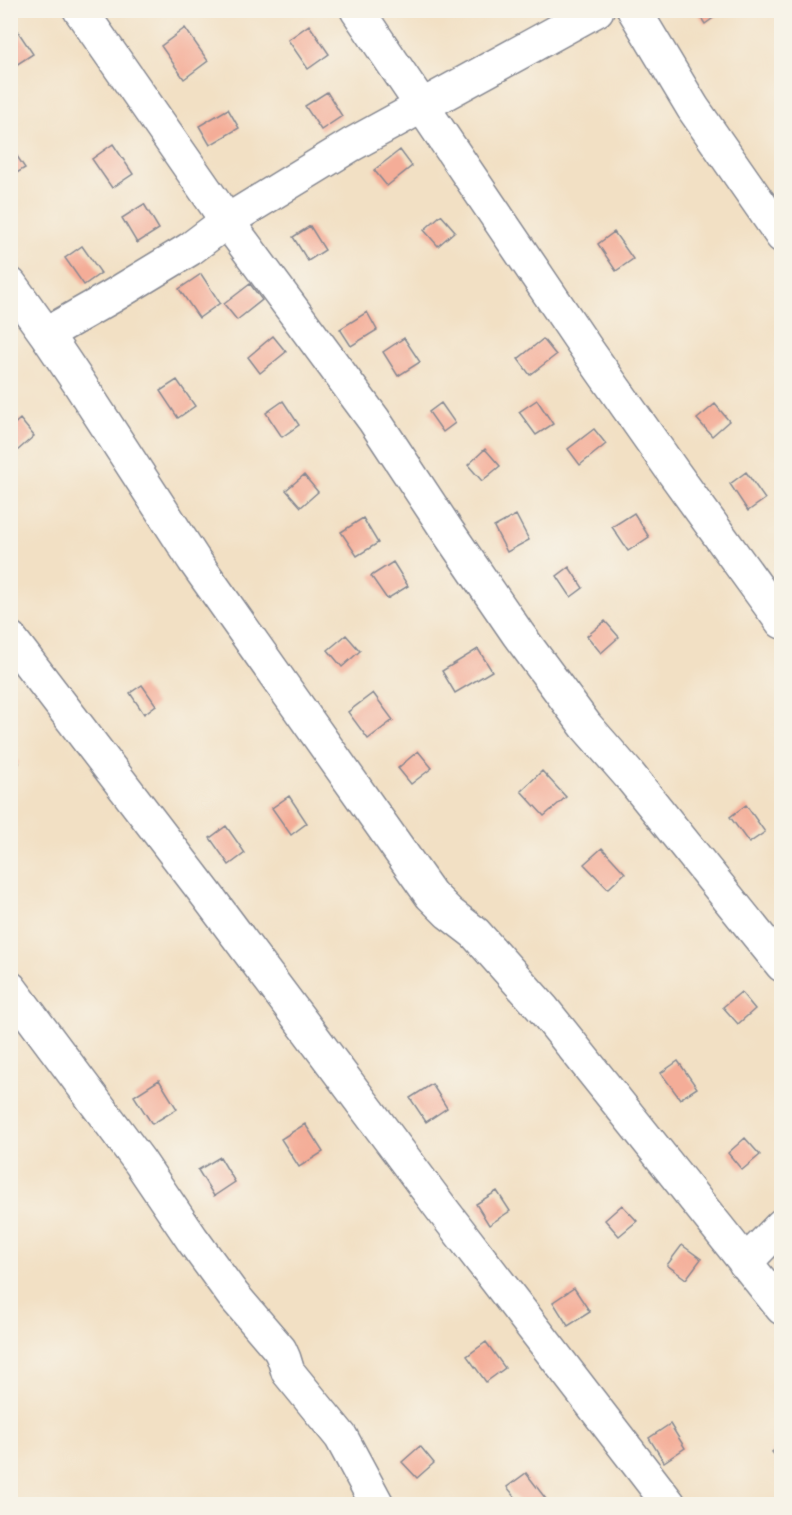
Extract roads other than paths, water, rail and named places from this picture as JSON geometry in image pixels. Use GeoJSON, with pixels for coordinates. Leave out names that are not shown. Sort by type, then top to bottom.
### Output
{"type":"FeatureCollection","features":[{"type":"Feature","properties":{"kind":"street"},"geometry":{"type":"LineString","coordinates":[[80,10],[227,221],[374,420],[518,634],[586,726],[629,775],[782,965]]}},
{"type":"Feature","properties":{"kind":"street"},"geometry":{"type":"LineString","coordinates":[[357,10],[588,351],[782,622]]}},
{"type":"Feature","properties":{"kind":"street"},"geometry":{"type":"LineString","coordinates":[[46,334],[190,249],[227,221],[351,145],[597,10]]}},
{"type":"Feature","properties":{"kind":"street"},"geometry":{"type":"LineString","coordinates":[[634,10],[693,108],[782,236]]}},
{"type":"Feature","properties":{"kind":"street"},"geometry":{"type":"LineString","coordinates":[[10,284],[46,334],[194,560],[431,895],[449,913],[475,933],[543,1009],[782,1308]]}},
{"type":"Feature","properties":{"kind":"street"},"geometry":{"type":"LineString","coordinates":[[10,639],[206,894],[441,1208],[669,1504]]}},
{"type":"Feature","properties":{"kind":"street"},"geometry":{"type":"LineString","coordinates":[[10,988],[140,1162],[186,1231],[233,1295],[280,1350],[288,1372],[341,1437],[377,1504]]}},
{"type":"Feature","properties":{"kind":"street"},"geometry":{"type":"LineString","coordinates":[[746,1263],[782,1225]]}}]}
